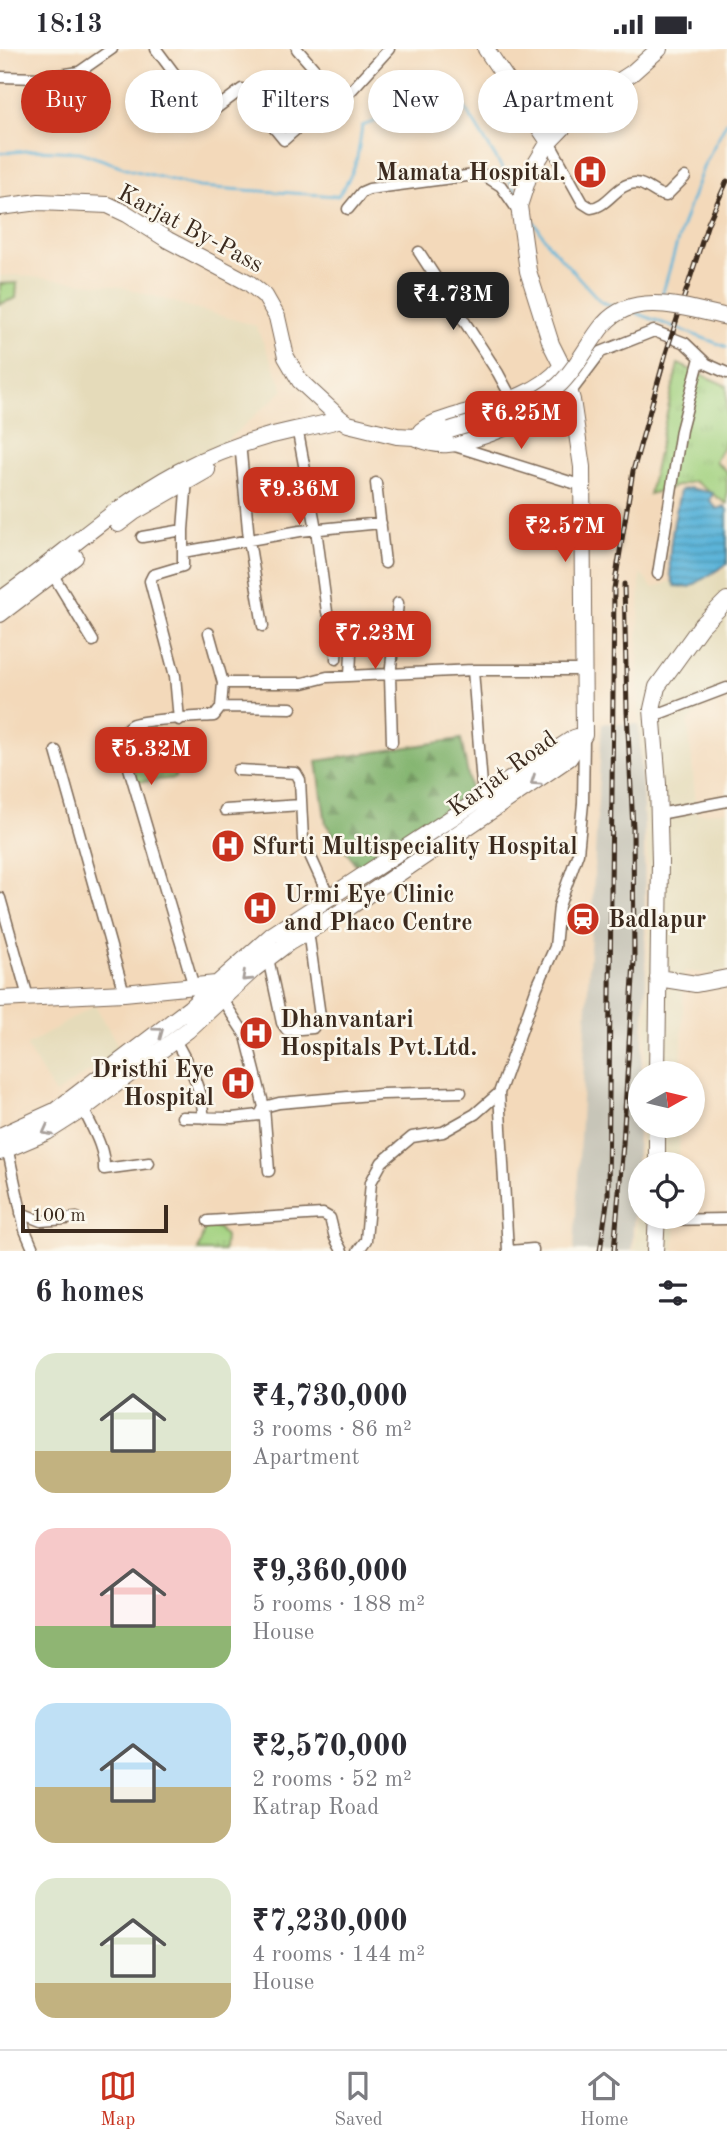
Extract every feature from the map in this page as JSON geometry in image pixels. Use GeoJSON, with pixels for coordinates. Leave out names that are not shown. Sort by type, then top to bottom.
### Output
{"type":"FeatureCollection","features":[{"type":"Feature","properties":{"kind":"main road"},"geometry":{"type":"LineString","coordinates":[[486,49],[549,142]]}},
{"type":"Feature","properties":{"kind":"main road"},"geometry":{"type":"LineString","coordinates":[[584,735],[583,486],[570,393],[528,271],[519,209],[529,175],[549,142],[590,100],[632,72],[659,49]]}},
{"type":"Feature","properties":{"kind":"main road","name":"Karjat By-Pass"},"geometry":{"type":"LineString","coordinates":[[0,207],[39,202],[108,205],[127,214],[168,240],[249,282],[265,296],[277,317],[286,357],[300,381],[348,424],[397,436],[450,437]]}},
{"type":"Feature","properties":{"kind":"main road"},"geometry":{"type":"LineString","coordinates":[[450,437],[539,400],[559,386],[581,360],[605,323],[618,313],[654,303],[727,317]]}},
{"type":"Feature","properties":{"kind":"main road"},"geometry":{"type":"LineString","coordinates":[[414,437],[428,426],[442,420],[512,399],[551,379],[562,366]]}},
{"type":"Feature","properties":{"kind":"main road"},"geometry":{"type":"LineString","coordinates":[[450,437],[489,433],[529,417],[570,393]]}},
{"type":"Feature","properties":{"kind":"main road"},"geometry":{"type":"LineString","coordinates":[[0,614],[185,475],[341,419]]}},
{"type":"Feature","properties":{"kind":"main road"},"geometry":{"type":"LineString","coordinates":[[0,600],[130,501],[251,442],[295,430],[306,433]]}},
{"type":"Feature","properties":{"kind":"main road"},"geometry":{"type":"LineString","coordinates":[[657,1061],[659,814],[653,716],[657,687],[701,626],[727,600]]}},
{"type":"Feature","properties":{"kind":"main road","name":"Karjat Road"},"geometry":{"type":"LineString","coordinates":[[264,952],[272,935],[574,738],[584,735]]}},
{"type":"Feature","properties":{"kind":"main road","name":"Karjat Road"},"geometry":{"type":"LineString","coordinates":[[80,1102],[175,1040],[219,992],[264,952],[351,906],[569,758],[584,735]]}},
{"type":"Feature","properties":{"kind":"main road"},"geometry":{"type":"LineString","coordinates":[[658,978],[696,984],[727,978]]}},
{"type":"Feature","properties":{"kind":"main road"},"geometry":{"type":"LineString","coordinates":[[0,999],[194,987],[219,992]]}},
{"type":"Feature","properties":{"kind":"main road","name":"Karjat Road"},"geometry":{"type":"LineString","coordinates":[[2,1138],[47,1132],[190,1008],[219,992]]}},
{"type":"Feature","properties":{"kind":"main road"},"geometry":{"type":"LineString","coordinates":[[655,1251],[656,1229]]}},
{"type":"Feature","properties":{"kind":"street"},"geometry":{"type":"LineString","coordinates":[[0,77],[41,78],[79,72],[112,49]]}},
{"type":"Feature","properties":{"kind":"street"},"geometry":{"type":"LineString","coordinates":[[156,49],[206,116],[237,93]]}},
{"type":"Feature","properties":{"kind":"street"},"geometry":{"type":"LineString","coordinates":[[297,49],[315,70]]}},
{"type":"Feature","properties":{"kind":"street"},"geometry":{"type":"LineString","coordinates":[[354,88],[389,49]]}},
{"type":"Feature","properties":{"kind":"street"},"geometry":{"type":"LineString","coordinates":[[278,133],[284,140],[292,133]]}},
{"type":"Feature","properties":{"kind":"street"},"geometry":{"type":"LineString","coordinates":[[549,142],[583,202],[591,208],[600,206],[624,185],[632,183],[640,183],[660,196],[666,196],[685,177]]}},
{"type":"Feature","properties":{"kind":"street"},"geometry":{"type":"LineString","coordinates":[[348,209],[362,192],[369,189],[482,174],[501,185],[519,209]]}},
{"type":"Feature","properties":{"kind":"street"},"geometry":{"type":"LineString","coordinates":[[419,251],[512,399]]}},
{"type":"Feature","properties":{"kind":"street"},"geometry":{"type":"LineString","coordinates":[[570,393],[601,352],[654,331],[685,343],[707,364],[727,373]]}},
{"type":"Feature","properties":{"kind":"street"},"geometry":{"type":"LineString","coordinates":[[658,574],[681,430],[700,358]]}},
{"type":"Feature","properties":{"kind":"street"},"geometry":{"type":"LineString","coordinates":[[306,433],[327,612]]}},
{"type":"Feature","properties":{"kind":"street"},"geometry":{"type":"LineString","coordinates":[[450,437],[583,486]]}},
{"type":"Feature","properties":{"kind":"street"},"geometry":{"type":"LineString","coordinates":[[241,453],[248,540],[263,626]]}},
{"type":"Feature","properties":{"kind":"street"},"geometry":{"type":"LineString","coordinates":[[179,720],[175,676],[150,581],[153,575],[183,568],[185,475]]}},
{"type":"Feature","properties":{"kind":"street"},"geometry":{"type":"LineString","coordinates":[[376,483],[385,563]]}},
{"type":"Feature","properties":{"kind":"street"},"geometry":{"type":"LineString","coordinates":[[183,552],[316,529],[381,523]]}},
{"type":"Feature","properties":{"kind":"street"},"geometry":{"type":"LineString","coordinates":[[142,537],[183,530]]}},
{"type":"Feature","properties":{"kind":"street"},"geometry":{"type":"LineString","coordinates":[[53,575],[93,641]]}},
{"type":"Feature","properties":{"kind":"street"},"geometry":{"type":"LineString","coordinates":[[392,742],[390,676],[398,603]]}},
{"type":"Feature","properties":{"kind":"street"},"geometry":{"type":"LineString","coordinates":[[336,659],[338,629],[352,629],[350,676]]}},
{"type":"Feature","properties":{"kind":"street"},"geometry":{"type":"LineString","coordinates":[[194,987],[124,751],[124,734],[131,724],[143,721],[214,716],[220,707],[223,683],[209,633]]}},
{"type":"Feature","properties":{"kind":"street"},"geometry":{"type":"LineString","coordinates":[[473,670],[483,798]]}},
{"type":"Feature","properties":{"kind":"street"},"geometry":{"type":"LineString","coordinates":[[223,683],[303,683],[327,677],[473,670],[583,670]]}},
{"type":"Feature","properties":{"kind":"street"},"geometry":{"type":"LineString","coordinates":[[653,716],[727,688]]}},
{"type":"Feature","properties":{"kind":"street"},"geometry":{"type":"LineString","coordinates":[[220,707],[291,708]]}},
{"type":"Feature","properties":{"kind":"street"},"geometry":{"type":"LineString","coordinates":[[533,1251],[509,1251],[499,1093],[537,987],[555,947],[559,906],[578,853],[583,803],[584,735]]}},
{"type":"Feature","properties":{"kind":"street"},"geometry":{"type":"LineString","coordinates":[[56,751],[124,992]]}},
{"type":"Feature","properties":{"kind":"street"},"geometry":{"type":"LineString","coordinates":[[238,770],[296,773],[300,781],[303,840],[329,897]]}},
{"type":"Feature","properties":{"kind":"street"},"geometry":{"type":"LineString","coordinates":[[659,814],[727,801]]}},
{"type":"Feature","properties":{"kind":"street"},"geometry":{"type":"LineString","coordinates":[[225,810],[301,805]]}},
{"type":"Feature","properties":{"kind":"street"},"geometry":{"type":"LineString","coordinates":[[0,898],[28,997]]}},
{"type":"Feature","properties":{"kind":"street"},"geometry":{"type":"LineString","coordinates":[[264,952],[282,1023],[287,1030],[313,1028],[320,1016],[308,931]]}},
{"type":"Feature","properties":{"kind":"street"},"geometry":{"type":"LineString","coordinates":[[219,992],[246,1036],[262,1111],[269,1171]]}},
{"type":"Feature","properties":{"kind":"street"},"geometry":{"type":"LineString","coordinates":[[175,1040],[195,1076],[201,1093],[204,1118]]}},
{"type":"Feature","properties":{"kind":"street"},"geometry":{"type":"LineString","coordinates":[[182,1117],[204,1118],[262,1111],[279,1103],[382,1094],[461,1091]]}},
{"type":"Feature","properties":{"kind":"street"},"geometry":{"type":"LineString","coordinates":[[358,1251],[366,1240],[371,1182],[382,1162],[412,1136],[443,1132],[475,1114],[499,1093]]}},
{"type":"Feature","properties":{"kind":"street"},"geometry":{"type":"LineString","coordinates":[[80,1102],[105,1157],[104,1169],[152,1166]]}},
{"type":"Feature","properties":{"kind":"street"},"geometry":{"type":"LineString","coordinates":[[262,1111],[266,1154]]}},
{"type":"Feature","properties":{"kind":"street"},"geometry":{"type":"LineString","coordinates":[[2,1138],[25,1230],[34,1251]]}},
{"type":"Feature","properties":{"kind":"street"},"geometry":{"type":"LineString","coordinates":[[22,1213],[41,1221],[77,1218]]}},
{"type":"Feature","properties":{"kind":"street"},"geometry":{"type":"LineString","coordinates":[[208,1221],[323,1214],[330,1218],[335,1238],[342,1251]]}},
{"type":"Feature","properties":{"kind":"street"},"geometry":{"type":"LineString","coordinates":[[705,1219],[727,1219]]}},
{"type":"Feature","properties":{"kind":"shaded area"},"geometry":{"type":"Polygon","coordinates":[[[16,275],[122,287],[256,326],[284,390],[193,470],[0,593],[0,276],[16,275]]]}},
{"type":"Feature","properties":{"kind":"shaded area"},"geometry":{"type":"Polygon","coordinates":[[[727,568],[727,679],[688,723],[697,814],[727,811],[727,971],[713,974],[684,971],[681,1061],[645,1061],[650,908],[638,683],[640,573],[653,588],[672,581],[702,580],[727,568]]]}},
{"type":"Feature","properties":{"kind":"shaded area"},"geometry":{"type":"Polygon","coordinates":[[[602,723],[639,724],[644,826],[646,985],[642,1061],[628,1061],[628,1138],[638,1138],[637,1152],[628,1152],[628,1229],[633,1229],[632,1251],[574,1251],[602,723]]]}},
{"type":"Feature","properties":{"kind":"shaded area"},"geometry":{"type":"Polygon","coordinates":[[[95,1005],[121,1051],[55,1094],[26,1046],[95,1005]]]}},
{"type":"Feature","properties":{"kind":"shaded area"},"geometry":{"type":"Polygon","coordinates":[[[641,1138],[680,1138],[679,1152],[640,1152],[641,1138]]]}},
{"type":"Feature","properties":{"kind":"shaded area"},"geometry":{"type":"Polygon","coordinates":[[[635,1229],[675,1229],[674,1251],[634,1251],[635,1229]]]}},
{"type":"Feature","properties":{"kind":"green space"},"geometry":{"type":"Polygon","coordinates":[[[17,283],[16,298],[0,304],[0,284],[17,283]]]}},
{"type":"Feature","properties":{"kind":"green space"},"geometry":{"type":"Polygon","coordinates":[[[678,364],[727,386],[727,439],[715,461],[727,472],[727,504],[694,481],[649,494],[678,364]]]}},
{"type":"Feature","properties":{"kind":"green space"},"geometry":{"type":"Polygon","coordinates":[[[174,733],[175,778],[137,782],[128,740],[174,733]]]}},
{"type":"Feature","properties":{"kind":"green space"},"geometry":{"type":"Polygon","coordinates":[[[461,739],[471,791],[363,874],[326,824],[317,761],[461,739]]]}},
{"type":"Feature","properties":{"kind":"green space"},"geometry":{"type":"Polygon","coordinates":[[[205,1226],[218,1228],[225,1236],[224,1251],[198,1251],[205,1226]]]}},
{"type":"Feature","properties":{"kind":"water"},"geometry":{"type":"Polygon","coordinates":[[[689,488],[713,493],[710,500],[717,509],[724,506],[727,510],[727,564],[690,587],[675,586],[670,566],[671,540],[680,490],[689,488]]]}},
{"type":"Feature","properties":{"kind":"waterway"},"geometry":{"type":"LineString","coordinates":[[0,153],[36,150],[80,152],[132,170],[199,187],[338,196],[356,163],[362,126],[422,104],[462,103],[518,194]]}},
{"type":"Feature","properties":{"kind":"waterway"},"geometry":{"type":"LineString","coordinates":[[661,299],[682,226],[704,165],[727,121]]}},
{"type":"Feature","properties":{"kind":"waterway"},"geometry":{"type":"LineString","coordinates":[[526,209],[549,245],[601,302],[617,307]]}},
{"type":"Feature","properties":{"kind":"waterway"},"geometry":{"type":"LineString","coordinates":[[636,313],[727,347]]}},
{"type":"Feature","properties":{"kind":"railway"},"geometry":{"type":"LineString","coordinates":[[600,1251],[608,1196],[614,589],[633,471],[666,353],[708,223],[727,181]]}},
{"type":"Feature","properties":{"kind":"railway"},"geometry":{"type":"LineString","coordinates":[[614,1251],[634,961],[633,828],[624,584]]}},
{"type":"Feature","properties":{"kind":"place","name":"Mamata Hospital."},"geometry":{"type":"Point","coordinates":[590,172]}},
{"type":"Feature","properties":{"kind":"place","name":"Sfurti Multispeciality Hospital"},"geometry":{"type":"Point","coordinates":[228,846]}},
{"type":"Feature","properties":{"kind":"place","name":"Urmi Eye Clinic and Phaco Centre"},"geometry":{"type":"Point","coordinates":[260,908]}},
{"type":"Feature","properties":{"kind":"place","name":"Badlapur"},"geometry":{"type":"Point","coordinates":[583,919]}},
{"type":"Feature","properties":{"kind":"place","name":"Dhanvantari Hospitals Pvt.Ltd."},"geometry":{"type":"Point","coordinates":[256,1033]}},
{"type":"Feature","properties":{"kind":"place","name":"Dristhi Eye Hospital"},"geometry":{"type":"Point","coordinates":[238,1083]}}]}
